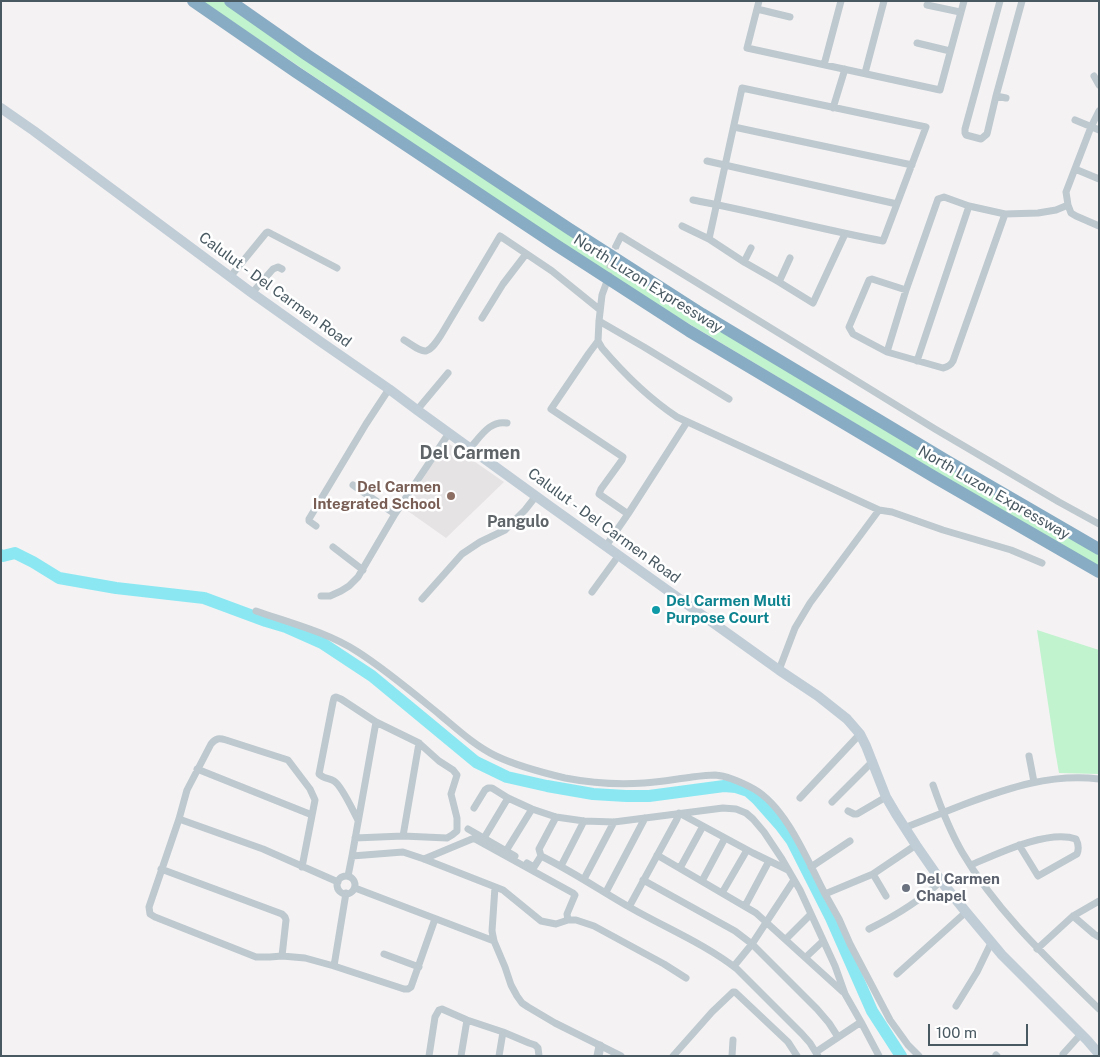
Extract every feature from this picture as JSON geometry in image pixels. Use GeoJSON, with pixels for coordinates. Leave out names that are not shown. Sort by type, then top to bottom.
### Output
{"type":"FeatureCollection","features":[{"type":"Feature","properties":{"kind":"highway","name":"North Luzon Expressway"},"geometry":{"type":"LineString","coordinates":[[194,1],[296,72],[689,331],[936,478],[1099,572]]}},
{"type":"Feature","properties":{"kind":"highway","name":"North Luzon Expressway"},"geometry":{"type":"LineString","coordinates":[[230,1],[307,55],[568,228],[702,314],[947,461],[1099,549]]}},
{"type":"Feature","properties":{"kind":"main road","name":"Calulut - Del Carmen Road"},"geometry":{"type":"LineString","coordinates":[[1,108],[34,130],[252,293],[389,389],[848,719],[860,734],[873,761],[886,797],[904,828],[941,881],[1018,972],[1099,1054]]}},
{"type":"Feature","properties":{"kind":"street"},"geometry":{"type":"LineString","coordinates":[[759,1],[747,48],[940,90],[964,1]]}},
{"type":"Feature","properties":{"kind":"street"},"geometry":{"type":"LineString","coordinates":[[824,65],[841,1]]}},
{"type":"Feature","properties":{"kind":"street"},"geometry":{"type":"LineString","coordinates":[[865,73],[884,1]]}},
{"type":"Feature","properties":{"kind":"street"},"geometry":{"type":"LineString","coordinates":[[1000,1],[965,129],[966,135],[981,139],[987,134],[1022,1]]}},
{"type":"Feature","properties":{"kind":"street"},"geometry":{"type":"LineString","coordinates":[[927,5],[960,12]]}},
{"type":"Feature","properties":{"kind":"street"},"geometry":{"type":"LineString","coordinates":[[757,9],[790,17]]}},
{"type":"Feature","properties":{"kind":"street"},"geometry":{"type":"LineString","coordinates":[[917,43],[950,51]]}},
{"type":"Feature","properties":{"kind":"street"},"geometry":{"type":"LineString","coordinates":[[833,108],[845,70]]}},
{"type":"Feature","properties":{"kind":"street"},"geometry":{"type":"LineString","coordinates":[[1094,76],[1099,85]]}},
{"type":"Feature","properties":{"kind":"street"},"geometry":{"type":"LineString","coordinates":[[693,200],[716,204],[845,234],[883,241],[926,127],[742,88],[724,165],[716,204],[709,239]]}},
{"type":"Feature","properties":{"kind":"street"},"geometry":{"type":"LineString","coordinates":[[996,96],[1006,98]]}},
{"type":"Feature","properties":{"kind":"street"},"geometry":{"type":"LineString","coordinates":[[1099,111],[1066,192],[1068,205],[1072,213],[1099,226]]}},
{"type":"Feature","properties":{"kind":"street"},"geometry":{"type":"LineString","coordinates":[[1075,120],[1099,130]]}},
{"type":"Feature","properties":{"kind":"street"},"geometry":{"type":"LineString","coordinates":[[734,127],[912,165]]}},
{"type":"Feature","properties":{"kind":"street"},"geometry":{"type":"LineString","coordinates":[[707,161],[898,204]]}},
{"type":"Feature","properties":{"kind":"street"},"geometry":{"type":"LineString","coordinates":[[1075,169],[1099,179]]}},
{"type":"Feature","properties":{"kind":"street"},"geometry":{"type":"LineString","coordinates":[[887,352],[938,198],[944,196],[969,206],[1005,214],[1056,210],[1068,205]]}},
{"type":"Feature","properties":{"kind":"street"},"geometry":{"type":"LineString","coordinates":[[917,361],[969,206]]}},
{"type":"Feature","properties":{"kind":"street"},"geometry":{"type":"LineString","coordinates":[[906,290],[872,279],[869,280],[849,327],[853,334],[887,352],[943,368],[952,364],[1005,214]]}},
{"type":"Feature","properties":{"kind":"street"},"geometry":{"type":"LineString","coordinates":[[682,226],[709,239],[813,303],[845,234]]}},
{"type":"Feature","properties":{"kind":"street"},"geometry":{"type":"LineString","coordinates":[[230,277],[268,232],[337,268]]}},
{"type":"Feature","properties":{"kind":"street"},"geometry":{"type":"LineString","coordinates":[[404,340],[421,351],[430,350],[441,335],[500,236],[552,271],[599,309]]}},
{"type":"Feature","properties":{"kind":"street"},"geometry":{"type":"LineString","coordinates":[[616,246],[621,236],[934,429],[1099,524]]}},
{"type":"Feature","properties":{"kind":"street"},"geometry":{"type":"LineString","coordinates":[[744,262],[751,248]]}},
{"type":"Feature","properties":{"kind":"street"},"geometry":{"type":"LineString","coordinates":[[482,318],[503,284],[526,254]]}},
{"type":"Feature","properties":{"kind":"street"},"geometry":{"type":"LineString","coordinates":[[779,282],[790,258]]}},
{"type":"Feature","properties":{"kind":"street"},"geometry":{"type":"LineString","coordinates":[[252,293],[273,269],[278,267],[282,269]]}},
{"type":"Feature","properties":{"kind":"street"},"geometry":{"type":"LineString","coordinates":[[606,284],[599,309],[598,341],[609,356],[642,391],[659,405],[687,422],[879,510],[892,512],[942,530],[1011,550],[1042,563]]}},
{"type":"Feature","properties":{"kind":"street"},"geometry":{"type":"LineString","coordinates":[[598,321],[644,346],[728,399]]}},
{"type":"Feature","properties":{"kind":"street"},"geometry":{"type":"LineString","coordinates":[[598,341],[551,409],[623,457],[599,494],[628,514]]}},
{"type":"Feature","properties":{"kind":"street"},"geometry":{"type":"LineString","coordinates":[[417,410],[448,373]]}},
{"type":"Feature","properties":{"kind":"street"},"geometry":{"type":"LineString","coordinates":[[316,526],[309,522],[309,519],[389,389]]}},
{"type":"Feature","properties":{"kind":"street"},"geometry":{"type":"LineString","coordinates":[[470,448],[491,425],[502,422],[507,423]]}},
{"type":"Feature","properties":{"kind":"street"},"geometry":{"type":"LineString","coordinates":[[606,546],[687,422]]}},
{"type":"Feature","properties":{"kind":"street"},"geometry":{"type":"LineString","coordinates":[[321,596],[330,596],[349,586],[358,577],[395,514],[449,433]]}},
{"type":"Feature","properties":{"kind":"street"},"geometry":{"type":"LineString","coordinates":[[353,485],[395,514]]}},
{"type":"Feature","properties":{"kind":"street"},"geometry":{"type":"LineString","coordinates":[[422,599],[462,554],[471,547],[505,530],[536,496]]}},
{"type":"Feature","properties":{"kind":"street"},"geometry":{"type":"LineString","coordinates":[[779,670],[795,628],[810,603],[879,510]]}},
{"type":"Feature","properties":{"kind":"street"},"geometry":{"type":"LineString","coordinates":[[496,519],[505,530]]}},
{"type":"Feature","properties":{"kind":"street"},"geometry":{"type":"LineString","coordinates":[[333,547],[363,570]]}},
{"type":"Feature","properties":{"kind":"street"},"geometry":{"type":"LineString","coordinates":[[592,592],[619,555]]}},
{"type":"Feature","properties":{"kind":"street"},"geometry":{"type":"LineString","coordinates":[[256,611],[326,636],[356,650],[484,750],[506,760],[564,778],[602,783],[646,783],[715,775],[728,778],[755,790],[768,800],[784,818],[794,834],[890,1020],[908,1045],[920,1056]]}},
{"type":"Feature","properties":{"kind":"street"},"geometry":{"type":"LineString","coordinates":[[355,838],[403,836],[447,838],[452,836],[457,831],[457,818],[451,794],[457,774],[419,743],[376,722],[336,697],[334,698],[319,774],[323,778],[334,782],[340,788],[358,820]]}},
{"type":"Feature","properties":{"kind":"street"},"geometry":{"type":"LineString","coordinates":[[348,876],[376,722]]}},
{"type":"Feature","properties":{"kind":"street"},"geometry":{"type":"LineString","coordinates":[[800,798],[860,734]]}},
{"type":"Feature","properties":{"kind":"street"},"geometry":{"type":"LineString","coordinates":[[302,867],[314,800],[310,789],[288,760],[220,738],[215,739],[186,790],[179,819],[149,907],[150,914],[256,957],[270,958],[282,956],[305,958],[404,989],[411,987],[435,919]]}},
{"type":"Feature","properties":{"kind":"street"},"geometry":{"type":"LineString","coordinates":[[403,836],[419,743]]}},
{"type":"Feature","properties":{"kind":"street"},"geometry":{"type":"LineString","coordinates":[[1029,756],[1034,782]]}},
{"type":"Feature","properties":{"kind":"street"},"geometry":{"type":"LineString","coordinates":[[832,802],[873,761]]}},
{"type":"Feature","properties":{"kind":"street"},"geometry":{"type":"LineString","coordinates":[[197,770],[312,815]]}},
{"type":"Feature","properties":{"kind":"street"},"geometry":{"type":"LineString","coordinates":[[904,828],[1003,790],[1034,782],[1058,778],[1085,777],[1099,779]]}},
{"type":"Feature","properties":{"kind":"street"},"geometry":{"type":"LineString","coordinates":[[933,786],[943,813],[961,850],[1001,908],[1037,949],[1099,1009]]}},
{"type":"Feature","properties":{"kind":"street"},"geometry":{"type":"LineString","coordinates":[[474,808],[485,790],[492,788],[532,809],[556,817],[584,821],[614,822],[723,808],[736,809],[746,813],[764,832],[794,880],[824,941],[845,994],[879,1056]]}},
{"type":"Feature","properties":{"kind":"street"},"geometry":{"type":"LineString","coordinates":[[848,811],[857,814],[886,797]]}},
{"type":"Feature","properties":{"kind":"street"},"geometry":{"type":"LineString","coordinates":[[484,838],[508,798]]}},
{"type":"Feature","properties":{"kind":"street"},"geometry":{"type":"LineString","coordinates":[[506,851],[532,809]]}},
{"type":"Feature","properties":{"kind":"street"},"geometry":{"type":"LineString","coordinates":[[679,813],[789,871]]}},
{"type":"Feature","properties":{"kind":"street"},"geometry":{"type":"LineString","coordinates":[[629,907],[679,813]]}},
{"type":"Feature","properties":{"kind":"street"},"geometry":{"type":"LineString","coordinates":[[556,817],[539,849],[541,856],[584,879],[629,907],[702,946],[734,966],[802,1034],[817,1054],[861,1022]]}},
{"type":"Feature","properties":{"kind":"street"},"geometry":{"type":"LineString","coordinates":[[606,892],[645,818]]}},
{"type":"Feature","properties":{"kind":"street"},"geometry":{"type":"LineString","coordinates":[[179,819],[263,849],[338,882]]}},
{"type":"Feature","properties":{"kind":"street"},"geometry":{"type":"LineString","coordinates":[[561,866],[584,821]]}},
{"type":"Feature","properties":{"kind":"street"},"geometry":{"type":"LineString","coordinates":[[584,879],[614,822]]}},
{"type":"Feature","properties":{"kind":"street"},"geometry":{"type":"LineString","coordinates":[[680,868],[703,826]]}},
{"type":"Feature","properties":{"kind":"street"},"geometry":{"type":"LineString","coordinates":[[468,829],[534,867],[541,856]]}},
{"type":"Feature","properties":{"kind":"street"},"geometry":{"type":"LineString","coordinates":[[970,865],[1018,845],[1058,837],[1076,840],[1079,850],[1077,854],[1038,876],[1018,845]]}},
{"type":"Feature","properties":{"kind":"street"},"geometry":{"type":"LineString","coordinates":[[702,881],[725,838]]}},
{"type":"Feature","properties":{"kind":"street"},"geometry":{"type":"LineString","coordinates":[[424,858],[475,839],[573,893],[575,895],[567,914],[568,920]]}},
{"type":"Feature","properties":{"kind":"street"},"geometry":{"type":"LineString","coordinates":[[811,867],[850,841]]}},
{"type":"Feature","properties":{"kind":"street"},"geometry":{"type":"LineString","coordinates":[[825,894],[873,874],[916,845]]}},
{"type":"Feature","properties":{"kind":"street"},"geometry":{"type":"LineString","coordinates":[[722,893],[747,850]]}},
{"type":"Feature","properties":{"kind":"street"},"geometry":{"type":"LineString","coordinates":[[352,856],[403,852],[424,858],[503,890],[542,921],[556,924],[568,920],[576,920],[594,926],[686,978]]}},
{"type":"Feature","properties":{"kind":"street"},"geometry":{"type":"LineString","coordinates":[[657,855],[756,913],[845,994]]}},
{"type":"Feature","properties":{"kind":"street"},"geometry":{"type":"LineString","coordinates":[[745,906],[769,861]]}},
{"type":"Feature","properties":{"kind":"street"},"geometry":{"type":"LineString","coordinates":[[161,869],[282,914],[286,920],[282,956]]}},
{"type":"Feature","properties":{"kind":"street"},"geometry":{"type":"LineString","coordinates":[[873,874],[886,896]]}},
{"type":"Feature","properties":{"kind":"street"},"geometry":{"type":"LineString","coordinates":[[348,876],[353,879],[355,888],[351,892],[346,893],[340,891],[338,882],[342,877],[348,876]]}},
{"type":"Feature","properties":{"kind":"street"},"geometry":{"type":"LineString","coordinates":[[643,880],[735,931],[752,944],[817,1009],[838,1037]]}},
{"type":"Feature","properties":{"kind":"street"},"geometry":{"type":"LineString","coordinates":[[734,966],[752,944],[794,880]]}},
{"type":"Feature","properties":{"kind":"street"},"geometry":{"type":"LineString","coordinates":[[869,930],[916,902],[941,881]]}},
{"type":"Feature","properties":{"kind":"street"},"geometry":{"type":"LineString","coordinates":[[355,888],[494,941]]}},
{"type":"Feature","properties":{"kind":"street"},"geometry":{"type":"LineString","coordinates":[[495,888],[492,931],[494,941],[511,985],[522,1003],[555,1023],[621,1056]]}},
{"type":"Feature","properties":{"kind":"street"},"geometry":{"type":"LineString","coordinates":[[334,966],[346,893]]}},
{"type":"Feature","properties":{"kind":"street"},"geometry":{"type":"LineString","coordinates":[[1037,949],[1074,916],[1099,901]]}},
{"type":"Feature","properties":{"kind":"street"},"geometry":{"type":"LineString","coordinates":[[897,974],[966,912]]}},
{"type":"Feature","properties":{"kind":"street"},"geometry":{"type":"LineString","coordinates":[[786,939],[811,914]]}},
{"type":"Feature","properties":{"kind":"street"},"geometry":{"type":"LineString","coordinates":[[1074,916],[1099,937]]}},
{"type":"Feature","properties":{"kind":"street"},"geometry":{"type":"LineString","coordinates":[[806,958],[824,941]]}},
{"type":"Feature","properties":{"kind":"street"},"geometry":{"type":"LineString","coordinates":[[956,1006],[977,972],[991,942]]}},
{"type":"Feature","properties":{"kind":"street"},"geometry":{"type":"LineString","coordinates":[[384,954],[419,967]]}},
{"type":"Feature","properties":{"kind":"street"},"geometry":{"type":"LineString","coordinates":[[673,1056],[712,1012],[735,992],[788,1042],[798,1056]]}},
{"type":"Feature","properties":{"kind":"street"},"geometry":{"type":"LineString","coordinates":[[429,1056],[435,1017],[439,1010],[442,1009],[536,1045],[539,1052]]}},
{"type":"Feature","properties":{"kind":"street"},"geometry":{"type":"LineString","coordinates":[[460,1056],[467,1020]]}},
{"type":"Feature","properties":{"kind":"street"},"geometry":{"type":"LineString","coordinates":[[499,1056],[503,1032]]}},
{"type":"Feature","properties":{"kind":"street"},"geometry":{"type":"LineString","coordinates":[[1063,1054],[1081,1034]]}},
{"type":"Feature","properties":{"kind":"street"},"geometry":{"type":"LineString","coordinates":[[732,1056],[733,1040]]}},
{"type":"Feature","properties":{"kind":"street"},"geometry":{"type":"LineString","coordinates":[[598,1056],[600,1046]]}},
{"type":"Feature","properties":{"kind":"shaded area","name":"Del Carmen Integrated School"},"geometry":{"type":"Polygon","coordinates":[[[445,441],[504,482],[446,538],[405,509],[445,441]]]}},
{"type":"Feature","properties":{"kind":"green space"},"geometry":{"type":"Polygon","coordinates":[[[202,1],[222,1],[354,91],[1099,554],[1099,569],[661,307],[555,239],[202,1]]]}},
{"type":"Feature","properties":{"kind":"green space"},"geometry":{"type":"Polygon","coordinates":[[[1037,630],[1099,650],[1099,774],[1059,773],[1037,630]]]}},
{"type":"Feature","properties":{"kind":"waterway"},"geometry":{"type":"LineString","coordinates":[[1,555],[15,553],[59,578],[116,588],[204,598],[286,627],[322,643],[372,676],[476,762],[507,777],[593,794],[626,796],[649,796],[724,786],[748,791],[780,825],[792,841],[831,918],[872,1011],[901,1056]]}},
{"type":"Feature","properties":{"kind":"tunnel"},"geometry":{"type":"LineString","coordinates":[[607,279],[616,246]]}},
{"type":"Feature","properties":{"kind":"place","name":"Del Carmen Integrated School"},"geometry":{"type":"Point","coordinates":[451,496]}},
{"type":"Feature","properties":{"kind":"place","name":"Del Carmen Multi Purpose Court"},"geometry":{"type":"Point","coordinates":[656,610]}},
{"type":"Feature","properties":{"kind":"place","name":"Del Carmen Chapel"},"geometry":{"type":"Point","coordinates":[906,888]}},
{"type":"Feature","properties":{"kind":"district","name":"Del Carmen"},"geometry":{"type":"Point","coordinates":[470,453]}},
{"type":"Feature","properties":{"kind":"district","name":"Pangulo"},"geometry":{"type":"Point","coordinates":[518,522]}}]}
